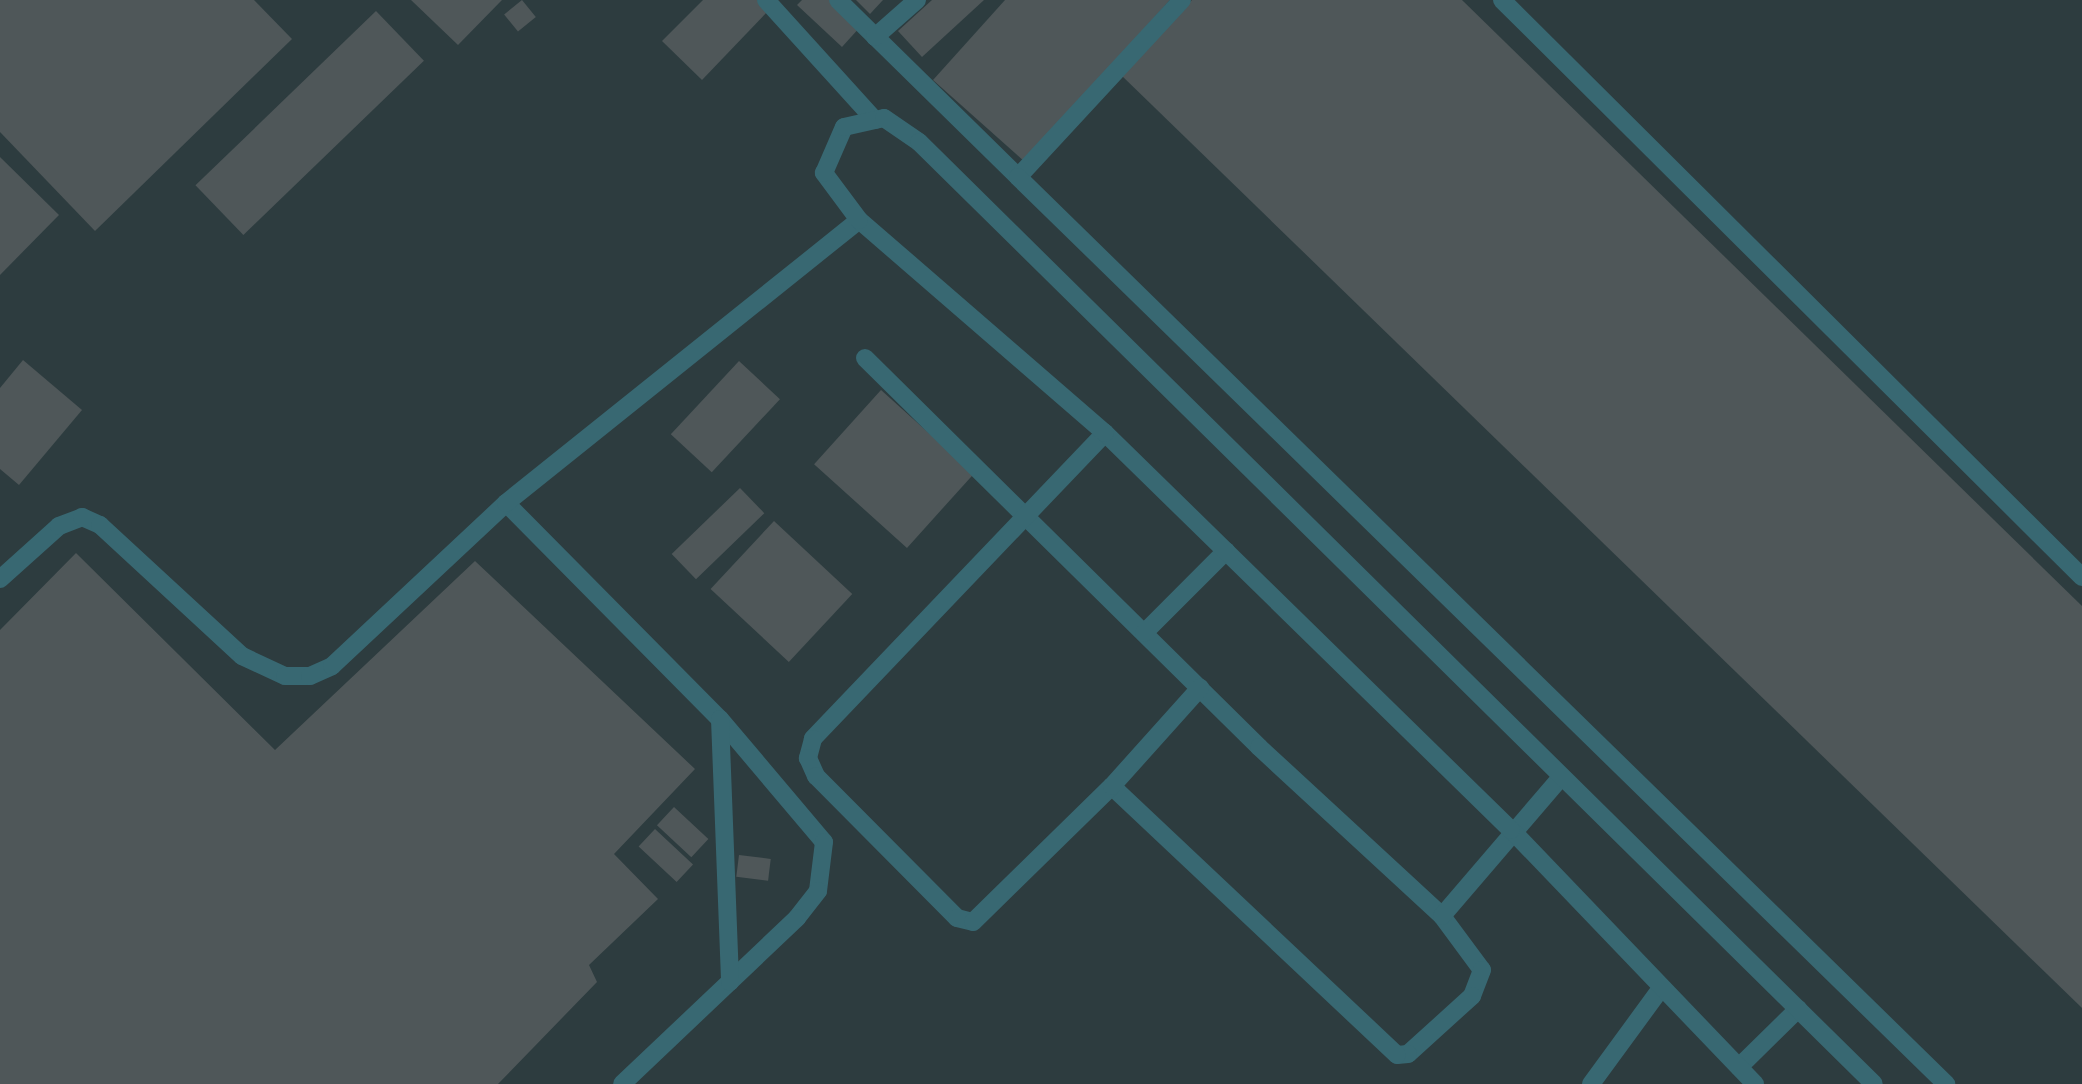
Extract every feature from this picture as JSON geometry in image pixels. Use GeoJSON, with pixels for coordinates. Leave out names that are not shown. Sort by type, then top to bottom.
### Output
{"type":"FeatureCollection","features":[{"type":"Feature","properties":{"kind":"lane"},"geometry":{"type":"LineString","coordinates":[[766,0],[880,119],[919,142],[1874,1084]]}},
{"type":"Feature","properties":{"kind":"lane"},"geometry":{"type":"LineString","coordinates":[[775,0],[880,119]]}},
{"type":"Feature","properties":{"kind":"lane"},"geometry":{"type":"LineString","coordinates":[[838,0],[1946,1084]]}},
{"type":"Feature","properties":{"kind":"lane"},"geometry":{"type":"LineString","coordinates":[[875,37],[917,0]]}},
{"type":"Feature","properties":{"kind":"lane"},"geometry":{"type":"LineString","coordinates":[[1018,177],[1182,0]]}},
{"type":"Feature","properties":{"kind":"lane"},"geometry":{"type":"LineString","coordinates":[[1502,0],[2082,577]]}},
{"type":"Feature","properties":{"kind":"lane"},"geometry":{"type":"LineString","coordinates":[[880,119],[844,127],[824,173],[859,220],[1105,432],[1511,830],[1755,1084]]}},
{"type":"Feature","properties":{"kind":"lane"},"geometry":{"type":"LineString","coordinates":[[0,579],[59,526],[82,517],[100,526],[242,656],[285,676],[310,676],[332,666],[506,503],[859,220]]}},
{"type":"Feature","properties":{"kind":"lane"},"geometry":{"type":"LineString","coordinates":[[865,358],[1200,688],[1441,916],[1482,970],[1472,996],[1408,1054],[1397,1055],[1112,786]]}},
{"type":"Feature","properties":{"kind":"lane"},"geometry":{"type":"LineString","coordinates":[[1105,432],[813,739],[808,758],[816,776],[964,923],[973,922],[1112,786],[1200,688]]}},
{"type":"Feature","properties":{"kind":"lane"},"geometry":{"type":"LineString","coordinates":[[506,503],[720,719],[824,842],[818,891],[730,982],[622,1084]]}},
{"type":"Feature","properties":{"kind":"lane"},"geometry":{"type":"LineString","coordinates":[[1144,633],[1226,551]]}},
{"type":"Feature","properties":{"kind":"lane"},"geometry":{"type":"LineString","coordinates":[[720,719],[730,982]]}},
{"type":"Feature","properties":{"kind":"lane"},"geometry":{"type":"LineString","coordinates":[[1441,916],[1511,830],[1561,777]]}},
{"type":"Feature","properties":{"kind":"lane"},"geometry":{"type":"LineString","coordinates":[[1591,1084],[1662,987]]}},
{"type":"Feature","properties":{"kind":"lane"},"geometry":{"type":"LineString","coordinates":[[1739,1067],[1798,1009]]}},
{"type":"Feature","properties":{"kind":"shaded area"},"geometry":{"type":"Polygon","coordinates":[[[0,0],[2082,0],[2082,1084],[0,1084],[0,0]]]}},
{"type":"Feature","properties":{"kind":"building"},"geometry":{"type":"Polygon","coordinates":[[[0,0],[254,0],[292,39],[95,231],[0,132],[0,0]]]}},
{"type":"Feature","properties":{"kind":"building"},"geometry":{"type":"Polygon","coordinates":[[[411,0],[502,0],[458,45],[411,0]]]}},
{"type":"Feature","properties":{"kind":"building"},"geometry":{"type":"Polygon","coordinates":[[[522,0],[536,17],[518,32],[504,14],[522,0]]]}},
{"type":"Feature","properties":{"kind":"building"},"geometry":{"type":"Polygon","coordinates":[[[703,0],[757,0],[768,11],[702,80],[662,41],[703,0]]]}},
{"type":"Feature","properties":{"kind":"building"},"geometry":{"type":"Polygon","coordinates":[[[802,0],[832,0],[861,26],[842,47],[797,5],[802,0]]]}},
{"type":"Feature","properties":{"kind":"building"},"geometry":{"type":"Polygon","coordinates":[[[856,0],[883,0],[870,14],[856,0]]]}},
{"type":"Feature","properties":{"kind":"building"},"geometry":{"type":"Polygon","coordinates":[[[932,0],[984,0],[922,57],[898,31],[932,0]]]}},
{"type":"Feature","properties":{"kind":"building"},"geometry":{"type":"Polygon","coordinates":[[[1005,0],[1170,0],[1025,162],[933,80],[1005,0]]]}},
{"type":"Feature","properties":{"kind":"building"},"geometry":{"type":"Polygon","coordinates":[[[1192,0],[1462,0],[2082,606],[2082,1008],[1120,74],[1192,0]]]}},
{"type":"Feature","properties":{"kind":"building"},"geometry":{"type":"Polygon","coordinates":[[[376,11],[424,61],[243,235],[195,185],[376,11]]]}},
{"type":"Feature","properties":{"kind":"building"},"geometry":{"type":"Polygon","coordinates":[[[0,157],[59,215],[0,275],[0,157]]]}},
{"type":"Feature","properties":{"kind":"building"},"geometry":{"type":"Polygon","coordinates":[[[23,360],[82,410],[19,485],[0,469],[0,388],[23,360]]]}},
{"type":"Feature","properties":{"kind":"building"},"geometry":{"type":"Polygon","coordinates":[[[739,361],[780,399],[712,472],[671,434],[739,361]]]}},
{"type":"Feature","properties":{"kind":"building"},"geometry":{"type":"Polygon","coordinates":[[[881,390],[974,474],[907,548],[814,464],[881,390]]]}},
{"type":"Feature","properties":{"kind":"building"},"geometry":{"type":"Polygon","coordinates":[[[740,488],[764,513],[696,579],[672,554],[740,488]]]}},
{"type":"Feature","properties":{"kind":"building"},"geometry":{"type":"Polygon","coordinates":[[[774,521],[852,594],[789,662],[711,589],[774,521]]]}},
{"type":"Feature","properties":{"kind":"building"},"geometry":{"type":"Polygon","coordinates":[[[76,553],[275,750],[475,561],[695,769],[614,854],[658,899],[589,965],[597,982],[498,1084],[0,1084],[0,630],[76,553]]]}},
{"type":"Feature","properties":{"kind":"building"},"geometry":{"type":"Polygon","coordinates":[[[674,807],[708,839],[691,857],[657,825],[674,807]]]}},
{"type":"Feature","properties":{"kind":"building"},"geometry":{"type":"Polygon","coordinates":[[[655,829],[693,864],[677,882],[639,847],[655,829]]]}},
{"type":"Feature","properties":{"kind":"building"},"geometry":{"type":"Polygon","coordinates":[[[739,855],[771,859],[768,881],[736,877],[739,855]]]}}]}
